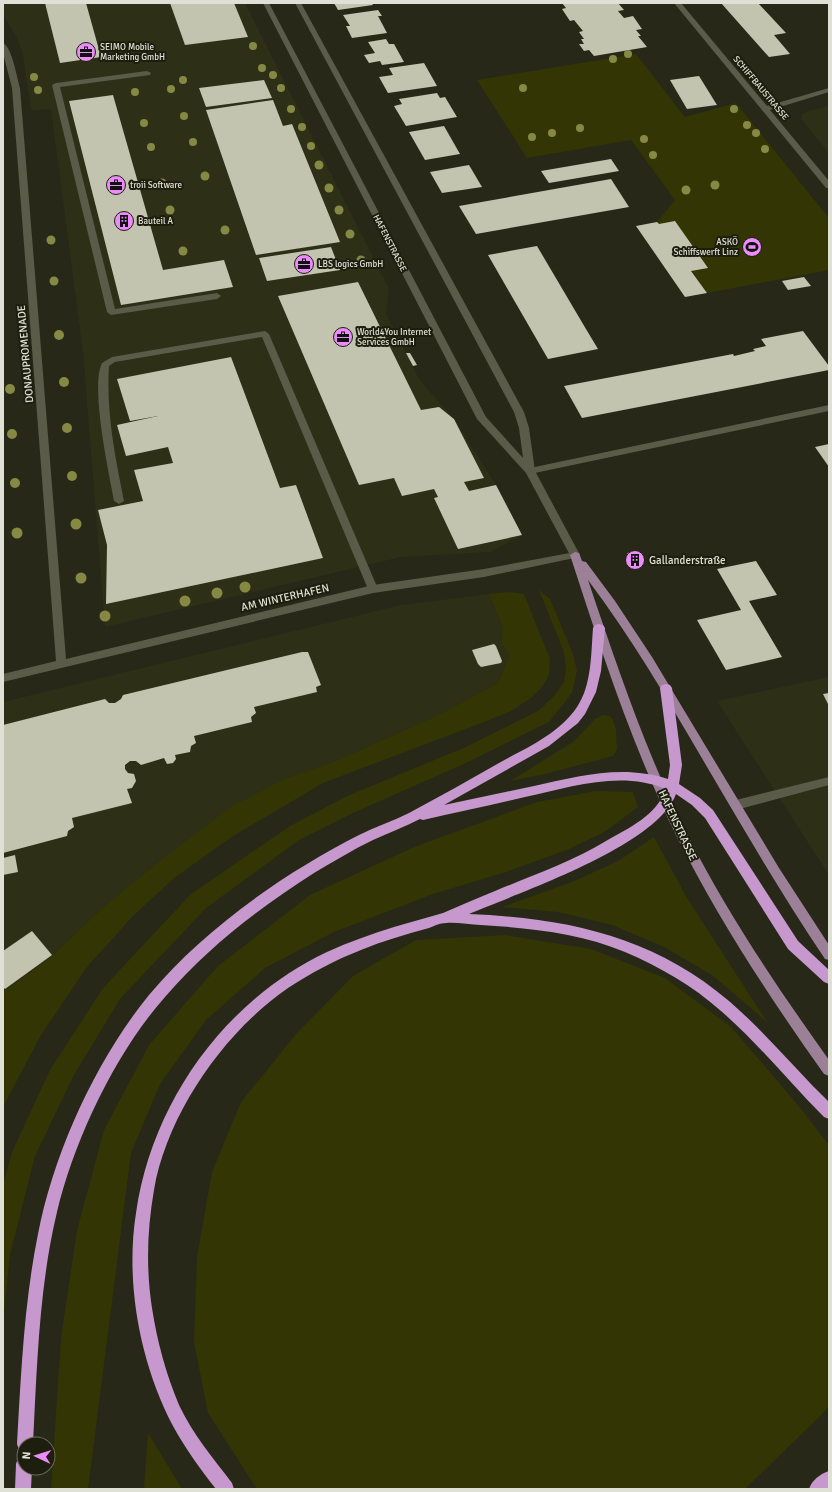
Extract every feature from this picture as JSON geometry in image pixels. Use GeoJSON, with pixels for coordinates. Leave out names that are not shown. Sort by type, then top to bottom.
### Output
{"type":"FeatureCollection","features":[{"type":"Feature","properties":{"kind":"highway"},"geometry":{"type":"LineString","coordinates":[[25,1436],[29,1362],[35,1302],[46,1232],[60,1176],[79,1125],[107,1069],[132,1029],[166,985],[204,949],[255,906],[293,879],[365,838],[410,818],[550,740],[579,714],[587,701],[592,686],[599,628]]}},
{"type":"Feature","properties":{"kind":"highway"},"geometry":{"type":"LineString","coordinates":[[226,1489],[202,1458],[174,1411],[156,1361],[144,1307],[139,1256],[142,1208],[156,1152],[176,1107],[200,1068],[228,1033],[283,984],[315,964],[346,950],[387,935],[443,918],[546,877],[612,846],[659,812],[667,802],[673,786],[676,765],[666,688]]}},
{"type":"Feature","properties":{"kind":"highway"},"geometry":{"type":"LineString","coordinates":[[410,818],[591,778],[615,775],[629,775],[657,780],[673,786],[699,804],[709,814],[793,945],[829,978]]}},
{"type":"Feature","properties":{"kind":"highway"},"geometry":{"type":"LineString","coordinates":[[443,918],[499,920],[566,928],[595,936],[640,953],[699,985],[723,1004],[748,1027],[797,1081],[829,1112]]}},
{"type":"Feature","properties":{"kind":"highway"},"geometry":{"type":"LineString","coordinates":[[23,1489],[24,1476]]}},
{"type":"Feature","properties":{"kind":"highway"},"geometry":{"type":"LineString","coordinates":[[817,1489],[829,1479]]}},
{"type":"Feature","properties":{"kind":"main road","name":"HAFENSTRASSE"},"geometry":{"type":"LineString","coordinates":[[576,555],[599,628],[634,726],[667,802],[701,872],[748,952],[829,1070]]}},
{"type":"Feature","properties":{"kind":"main road","name":"HAFENSTRASSE"},"geometry":{"type":"LineString","coordinates":[[576,555],[620,616],[666,688],[736,805],[829,955]]}},
{"type":"Feature","properties":{"kind":"street","name":"HAFENSTRASSE"},"geometry":{"type":"LineString","coordinates":[[266,3],[482,419],[530,471],[576,555]]}},
{"type":"Feature","properties":{"kind":"street","name":"HAFENSTRASSE"},"geometry":{"type":"LineString","coordinates":[[298,3],[519,412],[524,428],[530,471]]}},
{"type":"Feature","properties":{"kind":"street","name":"SCHIFFBAUSTRASSE"},"geometry":{"type":"LineString","coordinates":[[677,3],[829,186]]}},
{"type":"Feature","properties":{"kind":"street","name":"DONAUPROMENADE"},"geometry":{"type":"LineString","coordinates":[[3,45],[9,59],[16,88],[61,663]]}},
{"type":"Feature","properties":{"kind":"street"},"geometry":{"type":"LineString","coordinates":[[147,73],[56,85],[111,312],[217,296]]}},
{"type":"Feature","properties":{"kind":"street"},"geometry":{"type":"LineString","coordinates":[[765,109],[829,90]]}},
{"type":"Feature","properties":{"kind":"street"},"geometry":{"type":"LineString","coordinates":[[119,501],[106,424],[103,382],[105,365],[112,360],[265,334],[373,589]]}},
{"type":"Feature","properties":{"kind":"street"},"geometry":{"type":"LineString","coordinates":[[530,471],[829,408]]}},
{"type":"Feature","properties":{"kind":"street","name":"AM WINTERHAFEN"},"geometry":{"type":"LineString","coordinates":[[3,678],[373,589],[407,583],[484,574],[576,555]]}},
{"type":"Feature","properties":{"kind":"street"},"geometry":{"type":"LineString","coordinates":[[736,805],[829,781]]}},
{"type":"Feature","properties":{"kind":"shaded area"},"geometry":{"type":"Polygon","coordinates":[[[3,3],[245,3],[389,289],[386,314],[419,379],[454,419],[496,485],[522,535],[490,552],[401,557],[105,627],[83,352],[51,109],[31,110],[23,55],[17,38],[3,14],[3,3]]]}},
{"type":"Feature","properties":{"kind":"shaded area"},"geometry":{"type":"Polygon","coordinates":[[[636,54],[685,117],[736,103],[829,218],[829,270],[707,293],[657,222],[675,200],[631,140],[527,158],[477,80],[636,54]]]}},
{"type":"Feature","properties":{"kind":"shaded area"},"geometry":{"type":"Polygon","coordinates":[[[829,106],[829,153],[801,119],[802,114],[829,106]]]}},
{"type":"Feature","properties":{"kind":"shaded area"},"geometry":{"type":"Polygon","coordinates":[[[539,590],[550,599],[573,654],[577,671],[572,693],[549,722],[466,763],[353,813],[299,840],[206,908],[120,999],[74,1075],[35,1156],[10,1254],[3,1321],[3,1185],[12,1152],[50,1070],[103,988],[191,894],[290,826],[347,796],[466,747],[538,711],[554,696],[564,682],[566,668],[564,652],[539,590]]]}},
{"type":"Feature","properties":{"kind":"shaded area"},"geometry":{"type":"Polygon","coordinates":[[[509,592],[524,594],[550,659],[549,675],[542,687],[531,698],[511,711],[323,783],[230,838],[173,879],[132,917],[87,967],[41,1035],[3,1107],[3,992],[50,958],[102,908],[157,863],[229,808],[284,779],[333,762],[434,717],[498,683],[509,656],[501,642],[503,628],[489,594],[509,592]]]}},
{"type":"Feature","properties":{"kind":"shaded area"},"geometry":{"type":"Polygon","coordinates":[[[489,594],[503,628],[501,642],[509,656],[498,683],[434,717],[333,762],[284,779],[157,863],[102,908],[50,958],[3,992],[3,702],[401,605],[489,594]]]}},
{"type":"Feature","properties":{"kind":"shaded area"},"geometry":{"type":"Polygon","coordinates":[[[829,677],[829,875],[717,701],[829,677]]]}},
{"type":"Feature","properties":{"kind":"shaded area"},"geometry":{"type":"Polygon","coordinates":[[[603,715],[610,716],[616,730],[617,749],[613,756],[541,775],[510,781],[573,742],[595,719],[603,715]]]}},
{"type":"Feature","properties":{"kind":"shaded area"},"geometry":{"type":"Polygon","coordinates":[[[596,791],[633,792],[638,807],[606,831],[569,849],[506,872],[433,894],[334,932],[265,968],[206,1020],[160,1084],[131,1153],[88,1489],[51,1489],[52,1476],[56,1476],[56,1436],[55,1436],[61,1338],[77,1230],[104,1130],[149,1045],[218,966],[310,895],[414,847],[537,802],[596,791]]]}},
{"type":"Feature","properties":{"kind":"shaded area"},"geometry":{"type":"Polygon","coordinates":[[[654,837],[687,898],[767,1022],[712,975],[664,947],[612,925],[558,912],[502,907],[572,882],[618,861],[654,837]]]}},
{"type":"Feature","properties":{"kind":"shaded area"},"geometry":{"type":"Polygon","coordinates":[[[505,935],[591,949],[665,978],[731,1027],[798,1105],[829,1145],[829,1406],[745,1489],[257,1489],[208,1413],[194,1342],[197,1257],[212,1172],[241,1102],[297,1033],[353,976],[416,940],[505,935]]]}},
{"type":"Feature","properties":{"kind":"shaded area"},"geometry":{"type":"Polygon","coordinates":[[[148,1433],[182,1489],[144,1489],[148,1433]]]}},
{"type":"Feature","properties":{"kind":"building"},"geometry":{"type":"Polygon","coordinates":[[[45,3],[86,3],[101,57],[60,63],[45,3]]]}},
{"type":"Feature","properties":{"kind":"building"},"geometry":{"type":"Polygon","coordinates":[[[170,3],[234,3],[248,37],[185,45],[170,3]]]}},
{"type":"Feature","properties":{"kind":"building"},"geometry":{"type":"Polygon","coordinates":[[[334,3],[372,3],[373,5],[338,10],[334,3]]]}},
{"type":"Feature","properties":{"kind":"building"},"geometry":{"type":"Polygon","coordinates":[[[562,3],[618,3],[624,10],[618,11],[624,18],[633,16],[642,29],[636,30],[641,36],[638,36],[647,47],[594,56],[589,50],[584,51],[579,44],[584,44],[581,39],[584,39],[579,32],[583,31],[574,20],[570,21],[562,9],[566,8],[562,3]]]}},
{"type":"Feature","properties":{"kind":"building"},"geometry":{"type":"Polygon","coordinates":[[[721,3],[758,3],[786,33],[774,35],[790,54],[769,57],[721,3]]]}},
{"type":"Feature","properties":{"kind":"building"},"geometry":{"type":"Polygon","coordinates":[[[378,10],[382,16],[378,16],[387,33],[352,38],[346,26],[350,26],[343,15],[378,10]]]}},
{"type":"Feature","properties":{"kind":"building"},"geometry":{"type":"Polygon","coordinates":[[[386,39],[389,44],[394,44],[404,62],[382,65],[380,61],[369,63],[364,55],[375,53],[368,42],[386,39]]]}},
{"type":"Feature","properties":{"kind":"building"},"geometry":{"type":"Polygon","coordinates":[[[424,63],[437,86],[388,93],[379,77],[393,75],[389,68],[424,63]]]}},
{"type":"Feature","properties":{"kind":"building"},"geometry":{"type":"Polygon","coordinates":[[[699,76],[717,105],[687,109],[670,80],[699,76]]]}},
{"type":"Feature","properties":{"kind":"building"},"geometry":{"type":"Polygon","coordinates":[[[264,80],[272,98],[206,107],[199,88],[264,80]]]}},
{"type":"Feature","properties":{"kind":"building"},"geometry":{"type":"Polygon","coordinates":[[[437,93],[440,98],[445,97],[457,117],[406,126],[394,106],[402,104],[399,99],[437,93]]]}},
{"type":"Feature","properties":{"kind":"building","name":"Bauteil A"},"geometry":{"type":"Polygon","coordinates":[[[113,95],[163,270],[224,260],[233,287],[121,305],[69,101],[113,95]]]}},
{"type":"Feature","properties":{"kind":"building"},"geometry":{"type":"Polygon","coordinates":[[[273,100],[283,126],[292,124],[340,242],[256,255],[206,110],[273,100]]]}},
{"type":"Feature","properties":{"kind":"building"},"geometry":{"type":"Polygon","coordinates":[[[444,126],[460,154],[425,160],[409,132],[444,126]]]}},
{"type":"Feature","properties":{"kind":"building"},"geometry":{"type":"Polygon","coordinates":[[[611,159],[619,171],[549,183],[541,171],[611,159]]]}},
{"type":"Feature","properties":{"kind":"building"},"geometry":{"type":"Polygon","coordinates":[[[469,165],[482,187],[442,193],[430,172],[469,165]]]}},
{"type":"Feature","properties":{"kind":"building"},"geometry":{"type":"Polygon","coordinates":[[[611,179],[629,207],[476,234],[459,206],[611,179]]]}},
{"type":"Feature","properties":{"kind":"building"},"geometry":{"type":"Polygon","coordinates":[[[675,221],[708,268],[691,271],[707,293],[685,297],[636,226],[657,222],[659,224],[675,221]]]}},
{"type":"Feature","properties":{"kind":"building"},"geometry":{"type":"Polygon","coordinates":[[[537,246],[598,349],[548,359],[488,255],[537,246]]]}},
{"type":"Feature","properties":{"kind":"building"},"geometry":{"type":"Polygon","coordinates":[[[331,247],[340,270],[267,281],[259,258],[331,247]]]}},
{"type":"Feature","properties":{"kind":"building"},"geometry":{"type":"Polygon","coordinates":[[[804,277],[811,286],[788,290],[782,281],[804,277]]]}},
{"type":"Feature","properties":{"kind":"building"},"geometry":{"type":"Polygon","coordinates":[[[358,282],[421,410],[439,407],[454,419],[484,478],[464,482],[469,491],[496,485],[522,535],[458,549],[434,498],[438,497],[434,489],[402,496],[394,478],[359,485],[278,296],[358,282]]]}},
{"type":"Feature","properties":{"kind":"building"},"geometry":{"type":"Polygon","coordinates":[[[803,331],[829,366],[829,370],[582,418],[564,386],[733,354],[734,356],[755,351],[753,349],[766,346],[761,339],[803,331]]]}},
{"type":"Feature","properties":{"kind":"building"},"geometry":{"type":"Polygon","coordinates":[[[406,353],[410,353],[417,365],[413,366],[406,353]]]}},
{"type":"Feature","properties":{"kind":"building"},"geometry":{"type":"Polygon","coordinates":[[[231,357],[280,488],[296,485],[323,558],[106,604],[107,545],[98,510],[143,501],[134,470],[173,463],[168,447],[126,456],[117,425],[158,416],[130,421],[117,379],[231,357]]]}},
{"type":"Feature","properties":{"kind":"building"},"geometry":{"type":"Polygon","coordinates":[[[829,444],[829,467],[815,447],[829,444]]]}},
{"type":"Feature","properties":{"kind":"building","name":"Gallanderstraße"},"geometry":{"type":"Polygon","coordinates":[[[633,552],[642,567],[636,569],[627,553],[633,552]]]}},
{"type":"Feature","properties":{"kind":"building"},"geometry":{"type":"Polygon","coordinates":[[[756,561],[777,595],[749,601],[782,657],[726,670],[697,620],[741,610],[717,569],[756,561]]]}},
{"type":"Feature","properties":{"kind":"building"},"geometry":{"type":"Polygon","coordinates":[[[494,644],[502,661],[501,663],[481,667],[478,664],[472,650],[494,644]]]}},
{"type":"Feature","properties":{"kind":"building"},"geometry":{"type":"Polygon","coordinates":[[[302,652],[308,652],[321,685],[316,687],[317,692],[254,707],[256,713],[251,717],[252,722],[194,736],[196,743],[191,746],[190,752],[175,755],[176,759],[173,763],[167,764],[164,758],[141,765],[136,761],[130,761],[125,765],[125,769],[128,773],[134,774],[136,781],[132,788],[127,789],[132,803],[72,818],[74,827],[68,831],[67,836],[3,853],[3,725],[105,699],[109,703],[115,703],[121,699],[123,695],[302,652]]]}},
{"type":"Feature","properties":{"kind":"building"},"geometry":{"type":"Polygon","coordinates":[[[829,693],[829,706],[823,694],[829,693]]]}},
{"type":"Feature","properties":{"kind":"building"},"geometry":{"type":"Polygon","coordinates":[[[15,855],[18,872],[3,875],[3,858],[15,855]]]}},
{"type":"Feature","properties":{"kind":"building"},"geometry":{"type":"Polygon","coordinates":[[[32,931],[52,955],[5,989],[3,987],[3,951],[32,931]]]}},
{"type":"Feature","properties":{"kind":"place","name":"SEIMO Mobile Marketing GmbH"},"geometry":{"type":"Point","coordinates":[86,52]}},
{"type":"Feature","properties":{"kind":"place","name":"troii Software"},"geometry":{"type":"Point","coordinates":[116,185]}},
{"type":"Feature","properties":{"kind":"place","name":"Bauteil A"},"geometry":{"type":"Point","coordinates":[124,221]}},
{"type":"Feature","properties":{"kind":"place","name":"ASKÖ Schiffswerft Linz"},"geometry":{"type":"Point","coordinates":[752,247]}},
{"type":"Feature","properties":{"kind":"place","name":"LBS logics GmbH"},"geometry":{"type":"Point","coordinates":[304,264]}},
{"type":"Feature","properties":{"kind":"place","name":"World4You Internet Services GmbH"},"geometry":{"type":"Point","coordinates":[343,337]}},
{"type":"Feature","properties":{"kind":"place","name":"Gallanderstraße"},"geometry":{"type":"Point","coordinates":[635,560]}}]}
